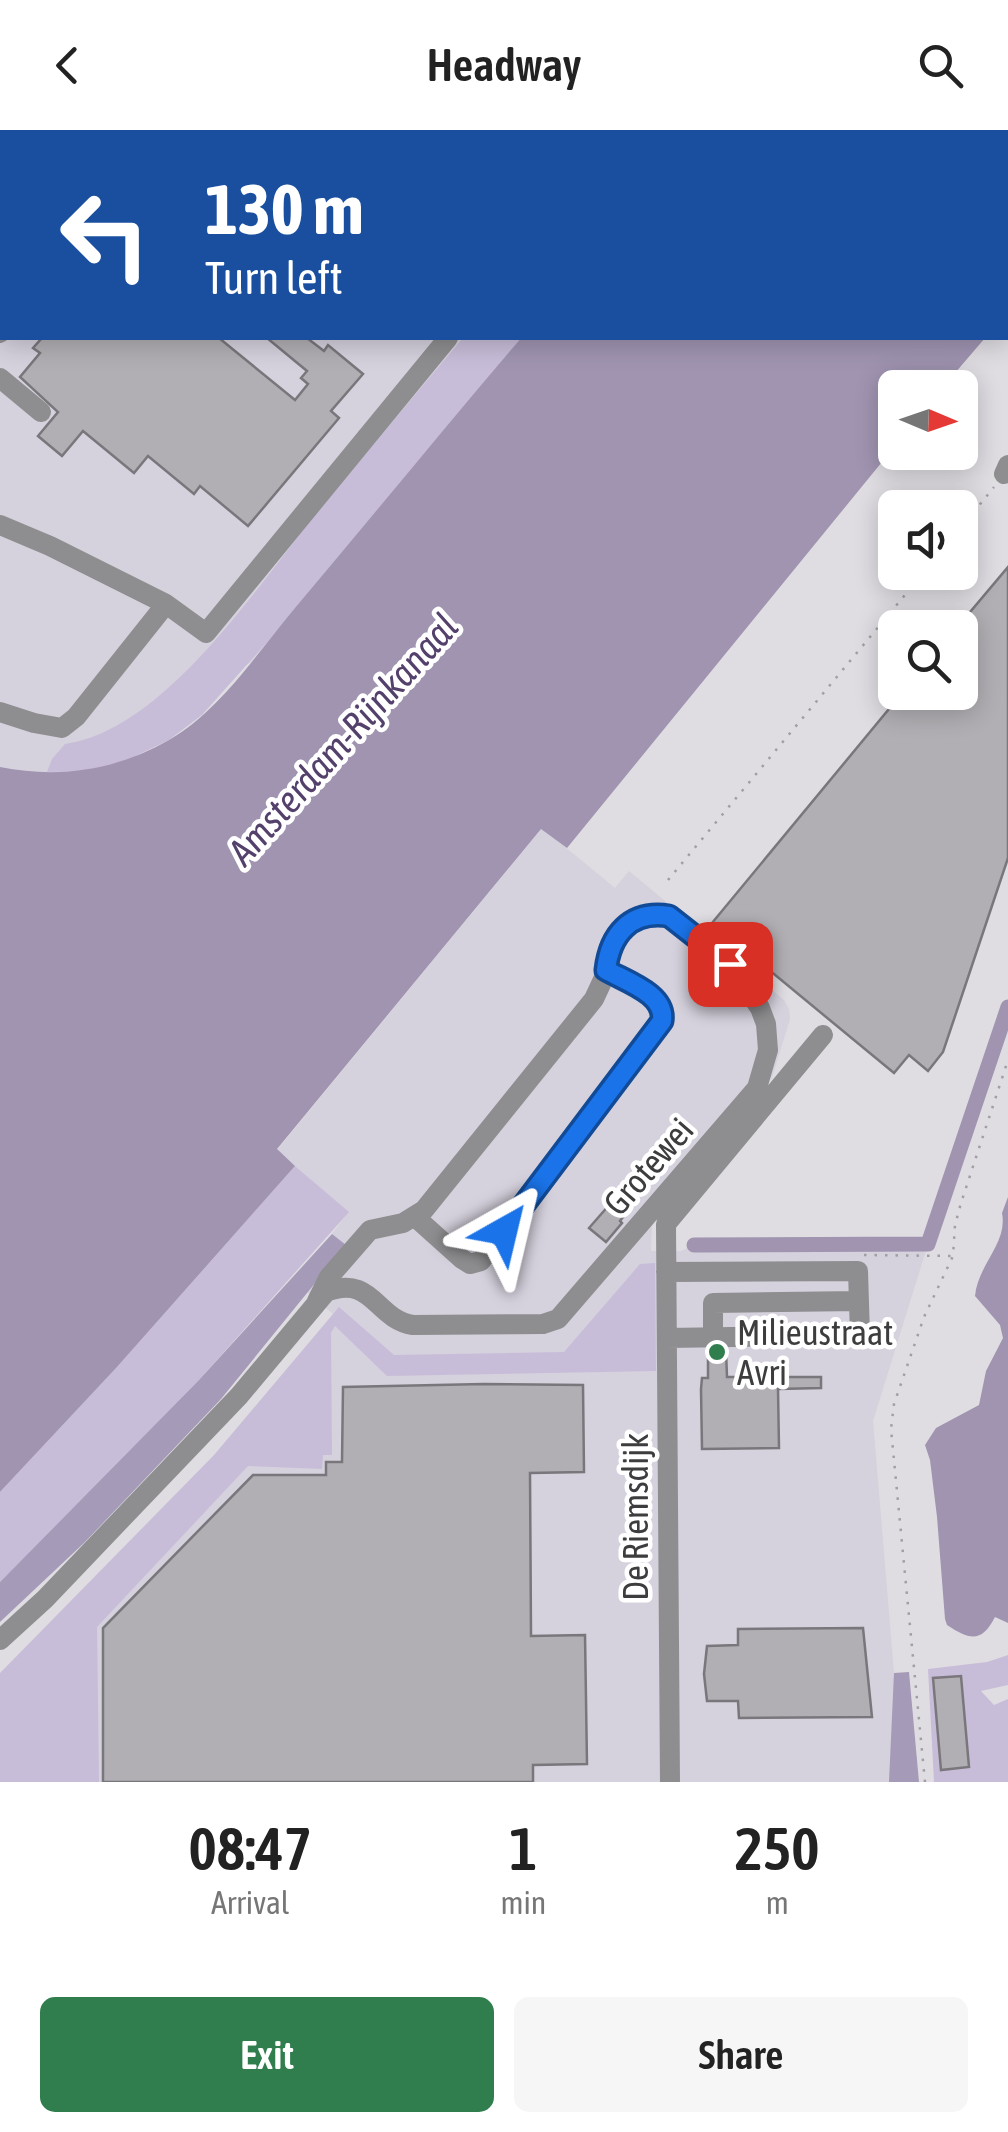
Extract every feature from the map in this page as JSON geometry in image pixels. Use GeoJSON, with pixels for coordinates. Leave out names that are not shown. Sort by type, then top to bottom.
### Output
{"type":"FeatureCollection","features":[{"type":"Feature","properties":{"kind":"street"},"geometry":{"type":"LineString","coordinates":[[0,525],[166,604],[206,633],[446,340]]}},
{"type":"Feature","properties":{"kind":"street"},"geometry":{"type":"LineString","coordinates":[[0,378],[41,412]]}},
{"type":"Feature","properties":{"kind":"street"},"geometry":{"type":"LineString","coordinates":[[0,712],[34,724],[62,728],[76,717],[166,604]]}},
{"type":"Feature","properties":{"kind":"street","name":"Grotewei"},"geometry":{"type":"LineString","coordinates":[[362,1291],[403,1323],[550,1324],[564,1314],[756,1088],[768,1050],[766,1024],[749,987],[730,964],[669,916],[639,916],[631,922],[609,947],[606,970]]}},
{"type":"Feature","properties":{"kind":"street"},"geometry":{"type":"LineString","coordinates":[[0,1640],[239,1396],[317,1301],[329,1276],[370,1230],[404,1223],[414,1216],[424,1210],[594,999],[606,970],[657,999],[663,1010],[662,1021],[481,1261],[470,1264],[462,1260],[414,1216]]}},
{"type":"Feature","properties":{"kind":"street","name":"De Riemsdijk"},"geometry":{"type":"LineString","coordinates":[[670,1782],[666,1224],[823,1035]]}},
{"type":"Feature","properties":{"kind":"street"},"geometry":{"type":"LineString","coordinates":[[317,1301],[333,1290],[362,1291],[351,1269],[351,1250]]}},
{"type":"Feature","properties":{"kind":"street"},"geometry":{"type":"LineString","coordinates":[[666,1262],[858,1271],[860,1335],[666,1338]]}},
{"type":"Feature","properties":{"kind":"street"},"geometry":{"type":"LineString","coordinates":[[713,1337],[712,1303],[858,1301]]}},
{"type":"Feature","properties":{"kind":"path"},"geometry":{"type":"LineString","coordinates":[[978,506],[1006,470]]}},
{"type":"Feature","properties":{"kind":"path"},"geometry":{"type":"LineString","coordinates":[[668,880],[909,590]]}},
{"type":"Feature","properties":{"kind":"path"},"geometry":{"type":"LineString","coordinates":[[926,1782],[892,1429],[894,1404],[924,1317],[953,1256],[960,1204],[1008,1060]]}},
{"type":"Feature","properties":{"kind":"shaded area"},"geometry":{"type":"Polygon","coordinates":[[[0,340],[487,340],[305,631],[0,809],[0,340]]]}},
{"type":"Feature","properties":{"kind":"shaded area"},"geometry":{"type":"Polygon","coordinates":[[[461,340],[519,340],[202,715],[169,740],[121,763],[81,771],[47,772],[65,744],[101,734],[136,713],[203,654],[461,340]]]}},
{"type":"Feature","properties":{"kind":"shaded area"},"geometry":{"type":"Polygon","coordinates":[[[542,828],[615,888],[629,871],[784,1000],[789,1009],[790,1019],[772,1078],[652,1225],[651,1251],[681,1251],[694,1245],[928,1244],[873,1421],[894,1673],[895,1782],[66,1782],[60,1639],[333,1314],[307,1292],[346,1246],[332,1234],[348,1212],[277,1150],[542,828]]]}},
{"type":"Feature","properties":{"kind":"shaded area"},"geometry":{"type":"Polygon","coordinates":[[[295,1166],[349,1212],[199,1380],[0,1582],[0,1492],[295,1166]]]}},
{"type":"Feature","properties":{"kind":"shaded area"},"geometry":{"type":"Polygon","coordinates":[[[332,1234],[346,1245],[221,1399],[85,1542],[0,1622],[0,1582],[199,1380],[332,1234]]]}},
{"type":"Feature","properties":{"kind":"shaded area"},"geometry":{"type":"Polygon","coordinates":[[[655,1263],[656,1371],[387,1376],[335,1326],[331,1333],[332,1455],[323,1455],[322,1469],[248,1466],[97,1627],[99,1782],[0,1782],[0,1673],[214,1455],[339,1307],[394,1355],[564,1352],[640,1264],[655,1263]]]}},
{"type":"Feature","properties":{"kind":"shaded area"},"geometry":{"type":"Polygon","coordinates":[[[1008,1655],[1008,1685],[981,1691],[994,1705],[1008,1699],[1008,1782],[934,1782],[928,1669],[987,1662],[1008,1655]]]}},
{"type":"Feature","properties":{"kind":"shaded area"},"geometry":{"type":"Polygon","coordinates":[[[909,1672],[919,1782],[889,1782],[894,1673],[909,1672]]]}},
{"type":"Feature","properties":{"kind":"water","name":"Amsterdam-Rijnkanaal"},"geometry":{"type":"Polygon","coordinates":[[[519,340],[983,340],[958,370],[878,370],[878,467],[567,848],[541,829],[277,1149],[295,1166],[0,1492],[0,767],[66,772],[129,759],[188,728],[237,680],[519,340]]]}},
{"type":"Feature","properties":{"kind":"water"},"geometry":{"type":"Polygon","coordinates":[[[1008,1197],[1008,1623],[995,1617],[980,1635],[969,1636],[947,1625],[945,1619],[937,1517],[925,1445],[936,1428],[979,1405],[986,1371],[1003,1338],[1000,1325],[975,1296],[1001,1234],[1008,1197]]]}},
{"type":"Feature","properties":{"kind":"building"},"geometry":{"type":"Polygon","coordinates":[[[40,340],[221,340],[295,400],[308,384],[301,378],[307,371],[269,340],[310,340],[324,351],[328,345],[363,374],[331,411],[339,418],[248,526],[200,486],[194,494],[148,456],[134,473],[83,431],[62,456],[38,436],[58,412],[20,377],[40,353],[33,348],[40,340]]]}},
{"type":"Feature","properties":{"kind":"building"},"geometry":{"type":"Polygon","coordinates":[[[1008,567],[1008,858],[943,1052],[928,1071],[909,1055],[894,1073],[712,923],[888,710],[978,710],[978,610],[972,610],[1008,567]]]}},
{"type":"Feature","properties":{"kind":"building"},"geometry":{"type":"Polygon","coordinates":[[[610,1204],[623,1217],[606,1242],[589,1228],[610,1204]]]}},
{"type":"Feature","properties":{"kind":"building"},"geometry":{"type":"Polygon","coordinates":[[[708,1351],[726,1351],[727,1377],[821,1377],[821,1388],[778,1389],[779,1448],[702,1449],[701,1389],[702,1378],[708,1378],[708,1351]]]}},
{"type":"Feature","properties":{"kind":"building"},"geometry":{"type":"Polygon","coordinates":[[[583,1385],[584,1472],[530,1473],[531,1636],[585,1635],[587,1764],[533,1765],[533,1782],[103,1782],[103,1628],[253,1475],[326,1475],[326,1462],[342,1462],[343,1387],[583,1385]]]}},
{"type":"Feature","properties":{"kind":"building"},"geometry":{"type":"Polygon","coordinates":[[[863,1628],[872,1717],[739,1718],[738,1701],[707,1701],[707,1646],[738,1645],[738,1629],[863,1628]]]}},
{"type":"Feature","properties":{"kind":"building"},"geometry":{"type":"Polygon","coordinates":[[[961,1676],[969,1767],[941,1770],[933,1678],[961,1676]]]}},
{"type":"Feature","properties":{"kind":"waterway"},"geometry":{"type":"LineString","coordinates":[[694,1245],[928,1244],[1008,1007]]}},
{"type":"Feature","properties":{"kind":"place","name":"Milieustraat Avri"},"geometry":{"type":"Point","coordinates":[717,1352]}},
{"type":"Feature","properties":{"kind":"route"},"geometry":{"type":"LineString","coordinates":[[504,1231],[662,1021],[663,1010],[657,999],[606,970],[609,947],[639,916],[659,914],[669,916],[730,964]]}}]}
